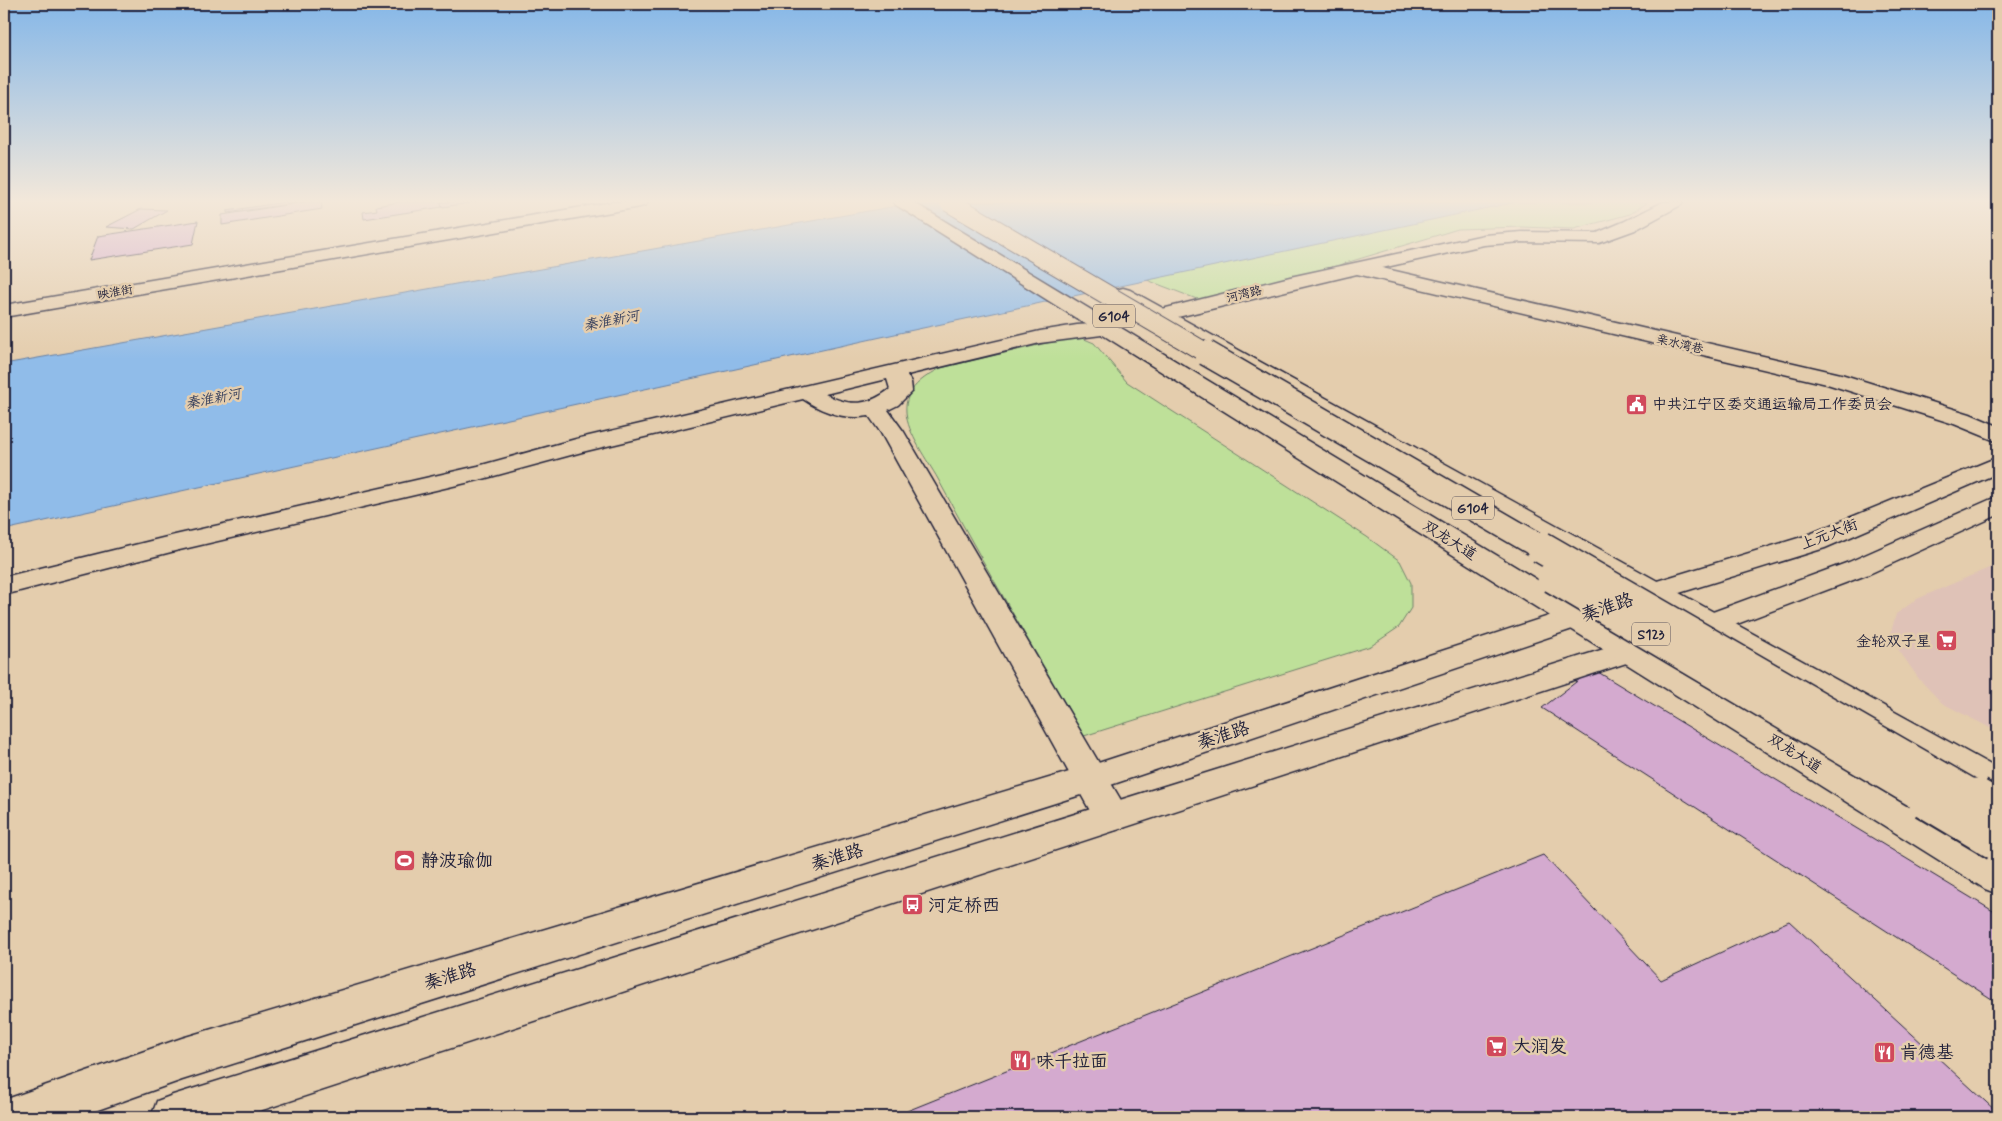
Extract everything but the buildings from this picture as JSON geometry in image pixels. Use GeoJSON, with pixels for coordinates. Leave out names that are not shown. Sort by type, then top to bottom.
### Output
{"type":"FeatureCollection","features":[{"type":"Feature","properties":{"kind":"main road","name":"映淮街"},"geometry":{"type":"LineString","coordinates":[[4,311],[335,254]]}},
{"type":"Feature","properties":{"kind":"main road","name":"双龙大道"},"geometry":{"type":"LineString","coordinates":[[988,254],[1998,878]]}},
{"type":"Feature","properties":{"kind":"main road","name":"G104"},"geometry":{"type":"LineString","coordinates":[[1013,254],[1302,429]]}},
{"type":"Feature","properties":{"kind":"main road","name":"G104"},"geometry":{"type":"LineString","coordinates":[[1038,254],[1324,422],[1998,811]]}},
{"type":"Feature","properties":{"kind":"main road","name":"G104"},"geometry":{"type":"LineString","coordinates":[[1054,254],[1656,591],[1998,785]]}},
{"type":"Feature","properties":{"kind":"main road","name":"河湾路"},"geometry":{"type":"LineString","coordinates":[[1154,312],[1420,254]]}},
{"type":"Feature","properties":{"kind":"main road","name":"亲水湾巷"},"geometry":{"type":"LineString","coordinates":[[1358,268],[1833,380],[1962,419],[1998,435]]}},
{"type":"Feature","properties":{"kind":"main road"},"geometry":{"type":"LineString","coordinates":[[4,586],[175,543],[483,472],[576,446],[1040,337],[1104,325]]}},
{"type":"Feature","properties":{"kind":"main road"},"geometry":{"type":"LineString","coordinates":[[807,392],[819,401],[838,408],[875,409],[889,402],[901,391],[900,382],[894,372]]}},
{"type":"Feature","properties":{"kind":"main road"},"geometry":{"type":"LineString","coordinates":[[875,409],[892,432],[1112,817]]}},
{"type":"Feature","properties":{"kind":"main road","name":"S123"},"geometry":{"type":"LineString","coordinates":[[1302,429],[1998,841]]}},
{"type":"Feature","properties":{"kind":"main road","name":"上元大街"},"geometry":{"type":"LineString","coordinates":[[1656,591],[1815,542],[1998,464]]}},
{"type":"Feature","properties":{"kind":"main road"},"geometry":{"type":"LineString","coordinates":[[173,1117],[1713,624],[1859,568],[1998,505]]}},
{"type":"Feature","properties":{"kind":"main road","name":"秦淮路"},"geometry":{"type":"LineString","coordinates":[[16,1117],[182,1059],[1090,779],[1656,591]]}},
{"type":"Feature","properties":{"kind":"shaded area","name":"金轮双子星"},"geometry":{"type":"Polygon","coordinates":[[[1998,564],[1998,732],[1942,703],[1919,679],[1898,649],[1891,632],[1896,614],[1917,599],[1998,564]]]}},
{"type":"Feature","properties":{"kind":"green space"},"geometry":{"type":"Polygon","coordinates":[[[1263,254],[1374,254],[1210,304],[1147,280],[1263,254]]]}},
{"type":"Feature","properties":{"kind":"green space"},"geometry":{"type":"Polygon","coordinates":[[[1068,338],[1082,338],[1094,343],[1127,382],[1367,537],[1400,561],[1411,583],[1411,608],[1399,627],[1371,646],[1084,736],[919,447],[910,429],[906,412],[906,404],[912,390],[928,375],[941,368],[1068,338]]]}},
{"type":"Feature","properties":{"kind":"water","name":"秦淮新河"},"geometry":{"type":"Polygon","coordinates":[[[624,254],[1270,254],[904,332],[4,530],[4,364],[624,254]]]}},
{"type":"Feature","properties":{"kind":"place","name":"中共江宁区委交通运输局工作委员会"},"geometry":{"type":"Point","coordinates":[1636,404]}},
{"type":"Feature","properties":{"kind":"place","name":"金轮双子星"},"geometry":{"type":"Point","coordinates":[1947,641]}},
{"type":"Feature","properties":{"kind":"place","name":"静波瑜伽"},"geometry":{"type":"Point","coordinates":[405,860]}},
{"type":"Feature","properties":{"kind":"place","name":"河定桥西"},"geometry":{"type":"Point","coordinates":[912,905]}},
{"type":"Feature","properties":{"kind":"place","name":"大润发"},"geometry":{"type":"Point","coordinates":[1497,1046]}},
{"type":"Feature","properties":{"kind":"place","name":"肯德基"},"geometry":{"type":"Point","coordinates":[1884,1052]}},
{"type":"Feature","properties":{"kind":"place","name":"味千拉面"},"geometry":{"type":"Point","coordinates":[1020,1061]}}]}
